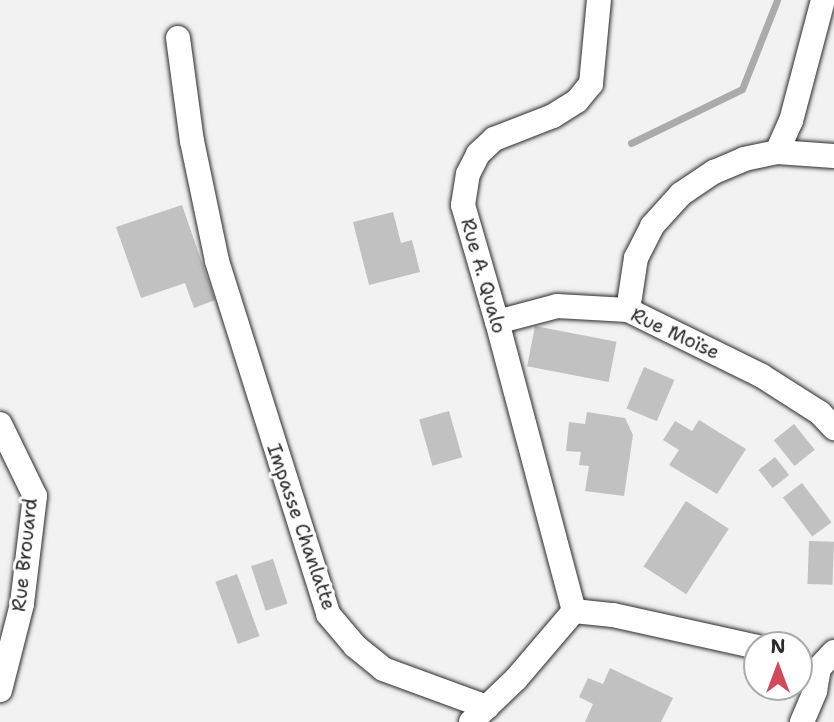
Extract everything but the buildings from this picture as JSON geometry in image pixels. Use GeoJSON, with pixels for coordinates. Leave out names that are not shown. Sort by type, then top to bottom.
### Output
{"type":"FeatureCollection","features":[{"type":"Feature","properties":{"kind":"street"},"geometry":{"type":"LineString","coordinates":[[777,152],[791,121],[823,0]]}},
{"type":"Feature","properties":{"kind":"street","name":"Rue A. Qualo"},"geometry":{"type":"LineString","coordinates":[[574,611],[463,205],[468,174],[478,154],[494,139],[553,116],[577,102],[591,84],[597,1]]}},
{"type":"Feature","properties":{"kind":"street","name":"Impasse Chanlatte"},"geometry":{"type":"LineString","coordinates":[[178,38],[192,141],[217,261],[328,614],[355,646],[383,669],[479,714]]}},
{"type":"Feature","properties":{"kind":"street"},"geometry":{"type":"LineString","coordinates":[[628,310],[636,258],[652,226],[666,207],[714,172],[744,159],[777,152],[834,156]]}},
{"type":"Feature","properties":{"kind":"street","name":"Rue Moïse"},"geometry":{"type":"LineString","coordinates":[[497,322],[556,306],[628,310],[762,376],[820,413],[834,428]]}},
{"type":"Feature","properties":{"kind":"street","name":"Rue Brouard"},"geometry":{"type":"LineString","coordinates":[[0,424],[35,496],[22,604],[0,690]]}},
{"type":"Feature","properties":{"kind":"street"},"geometry":{"type":"LineString","coordinates":[[479,714],[516,679],[574,611],[613,615],[743,644]]}},
{"type":"Feature","properties":{"kind":"street"},"geometry":{"type":"LineString","coordinates":[[802,722],[815,691],[817,659]]}},
{"type":"Feature","properties":{"kind":"waterway"},"geometry":{"type":"LineString","coordinates":[[631,143],[742,89],[777,0]]}}]}
